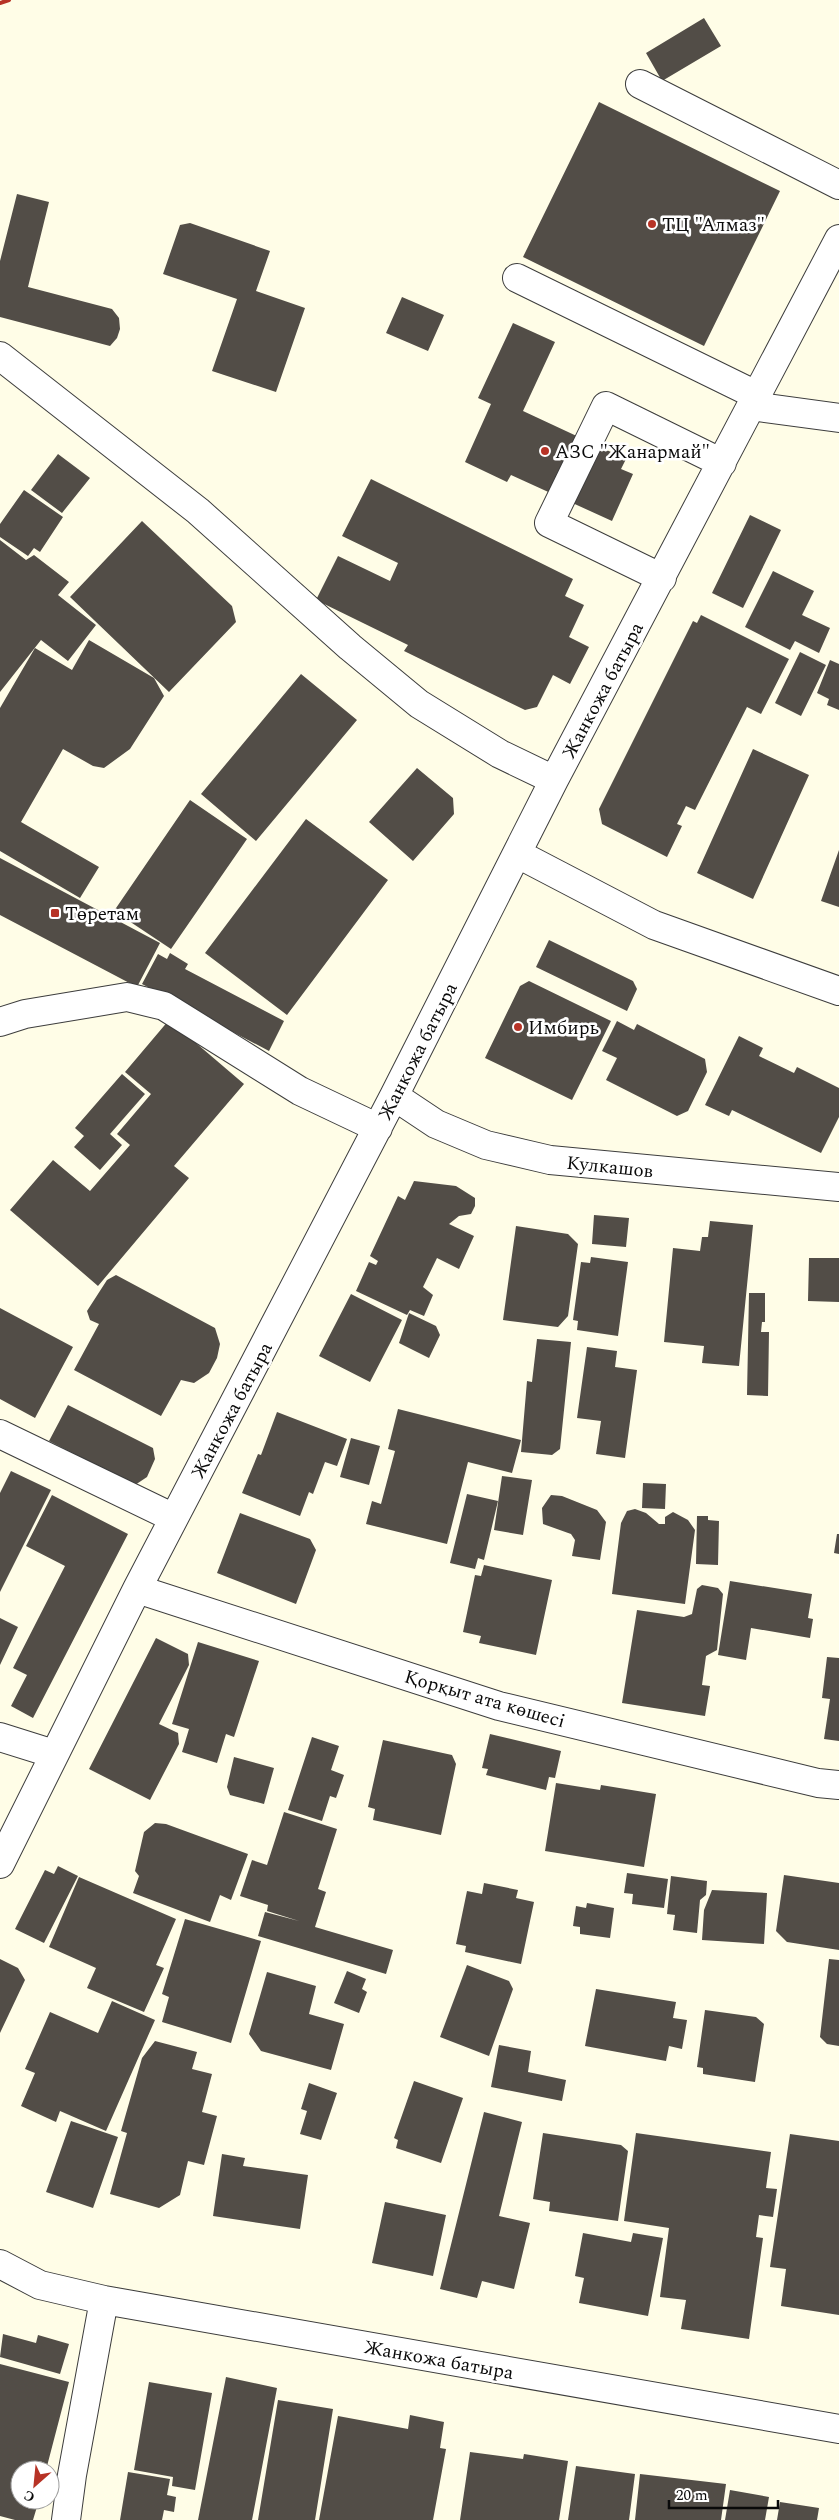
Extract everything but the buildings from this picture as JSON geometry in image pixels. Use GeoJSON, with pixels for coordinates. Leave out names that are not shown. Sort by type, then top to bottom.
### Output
{"type":"FeatureCollection","features":[{"type":"Feature","properties":{"kind":"street"},"geometry":{"type":"LineString","coordinates":[[640,84],[839,185]]}},
{"type":"Feature","properties":{"kind":"street","name":"Жанкожа батыра"},"geometry":{"type":"LineString","coordinates":[[0,1864],[137,1589],[378,1128],[554,780],[839,239]]}},
{"type":"Feature","properties":{"kind":"street"},"geometry":{"type":"LineString","coordinates":[[517,278],[753,401],[839,418]]}},
{"type":"Feature","properties":{"kind":"street"},"geometry":{"type":"LineString","coordinates":[[0,356],[198,511],[342,640],[419,704],[500,754],[554,780]]}},
{"type":"Feature","properties":{"kind":"street"},"geometry":{"type":"LineString","coordinates":[[662,578],[549,523],[606,406],[722,463]]}},
{"type":"Feature","properties":{"kind":"street"},"geometry":{"type":"LineString","coordinates":[[518,854],[654,925],[839,991]]}},
{"type":"Feature","properties":{"kind":"street"},"geometry":{"type":"LineString","coordinates":[[0,1022],[25,1014],[127,997],[164,1006],[300,1091],[378,1128]]}},
{"type":"Feature","properties":{"kind":"street","name":"Кулкашов"},"geometry":{"type":"LineString","coordinates":[[394,1096],[436,1124],[486,1144],[550,1160],[839,1187]]}},
{"type":"Feature","properties":{"kind":"street"},"geometry":{"type":"LineString","coordinates":[[0,1434],[174,1518]]}},
{"type":"Feature","properties":{"kind":"street","name":"Қорқыт ата көшесі"},"geometry":{"type":"LineString","coordinates":[[137,1589],[499,1706],[818,1783],[839,1786]]}},
{"type":"Feature","properties":{"kind":"street"},"geometry":{"type":"LineString","coordinates":[[0,1736],[54,1754]]}},
{"type":"Feature","properties":{"kind":"street","name":"Жанкожа батыра"},"geometry":{"type":"LineString","coordinates":[[0,2264],[40,2286]]}},
{"type":"Feature","properties":{"kind":"street","name":"Жанкожа батыра"},"geometry":{"type":"LineString","coordinates":[[0,2284],[40,2286],[104,2300],[839,2429]]}},
{"type":"Feature","properties":{"kind":"street"},"geometry":{"type":"LineString","coordinates":[[66,2520],[72,2475],[104,2300]]}},
{"type":"Feature","properties":{"kind":"railway"},"geometry":{"type":"LineString","coordinates":[[0,3],[9,0]]}},
{"type":"Feature","properties":{"kind":"place","name":"ТЦ \"Алмаз\""},"geometry":{"type":"Point","coordinates":[652,224]}},
{"type":"Feature","properties":{"kind":"place","name":"АЗС \"Жанармай\""},"geometry":{"type":"Point","coordinates":[545,451]}},
{"type":"Feature","properties":{"kind":"place","name":"Төретам"},"geometry":{"type":"Point","coordinates":[55,913]}},
{"type":"Feature","properties":{"kind":"place","name":"Имбирь"},"geometry":{"type":"Point","coordinates":[518,1027]}}]}
